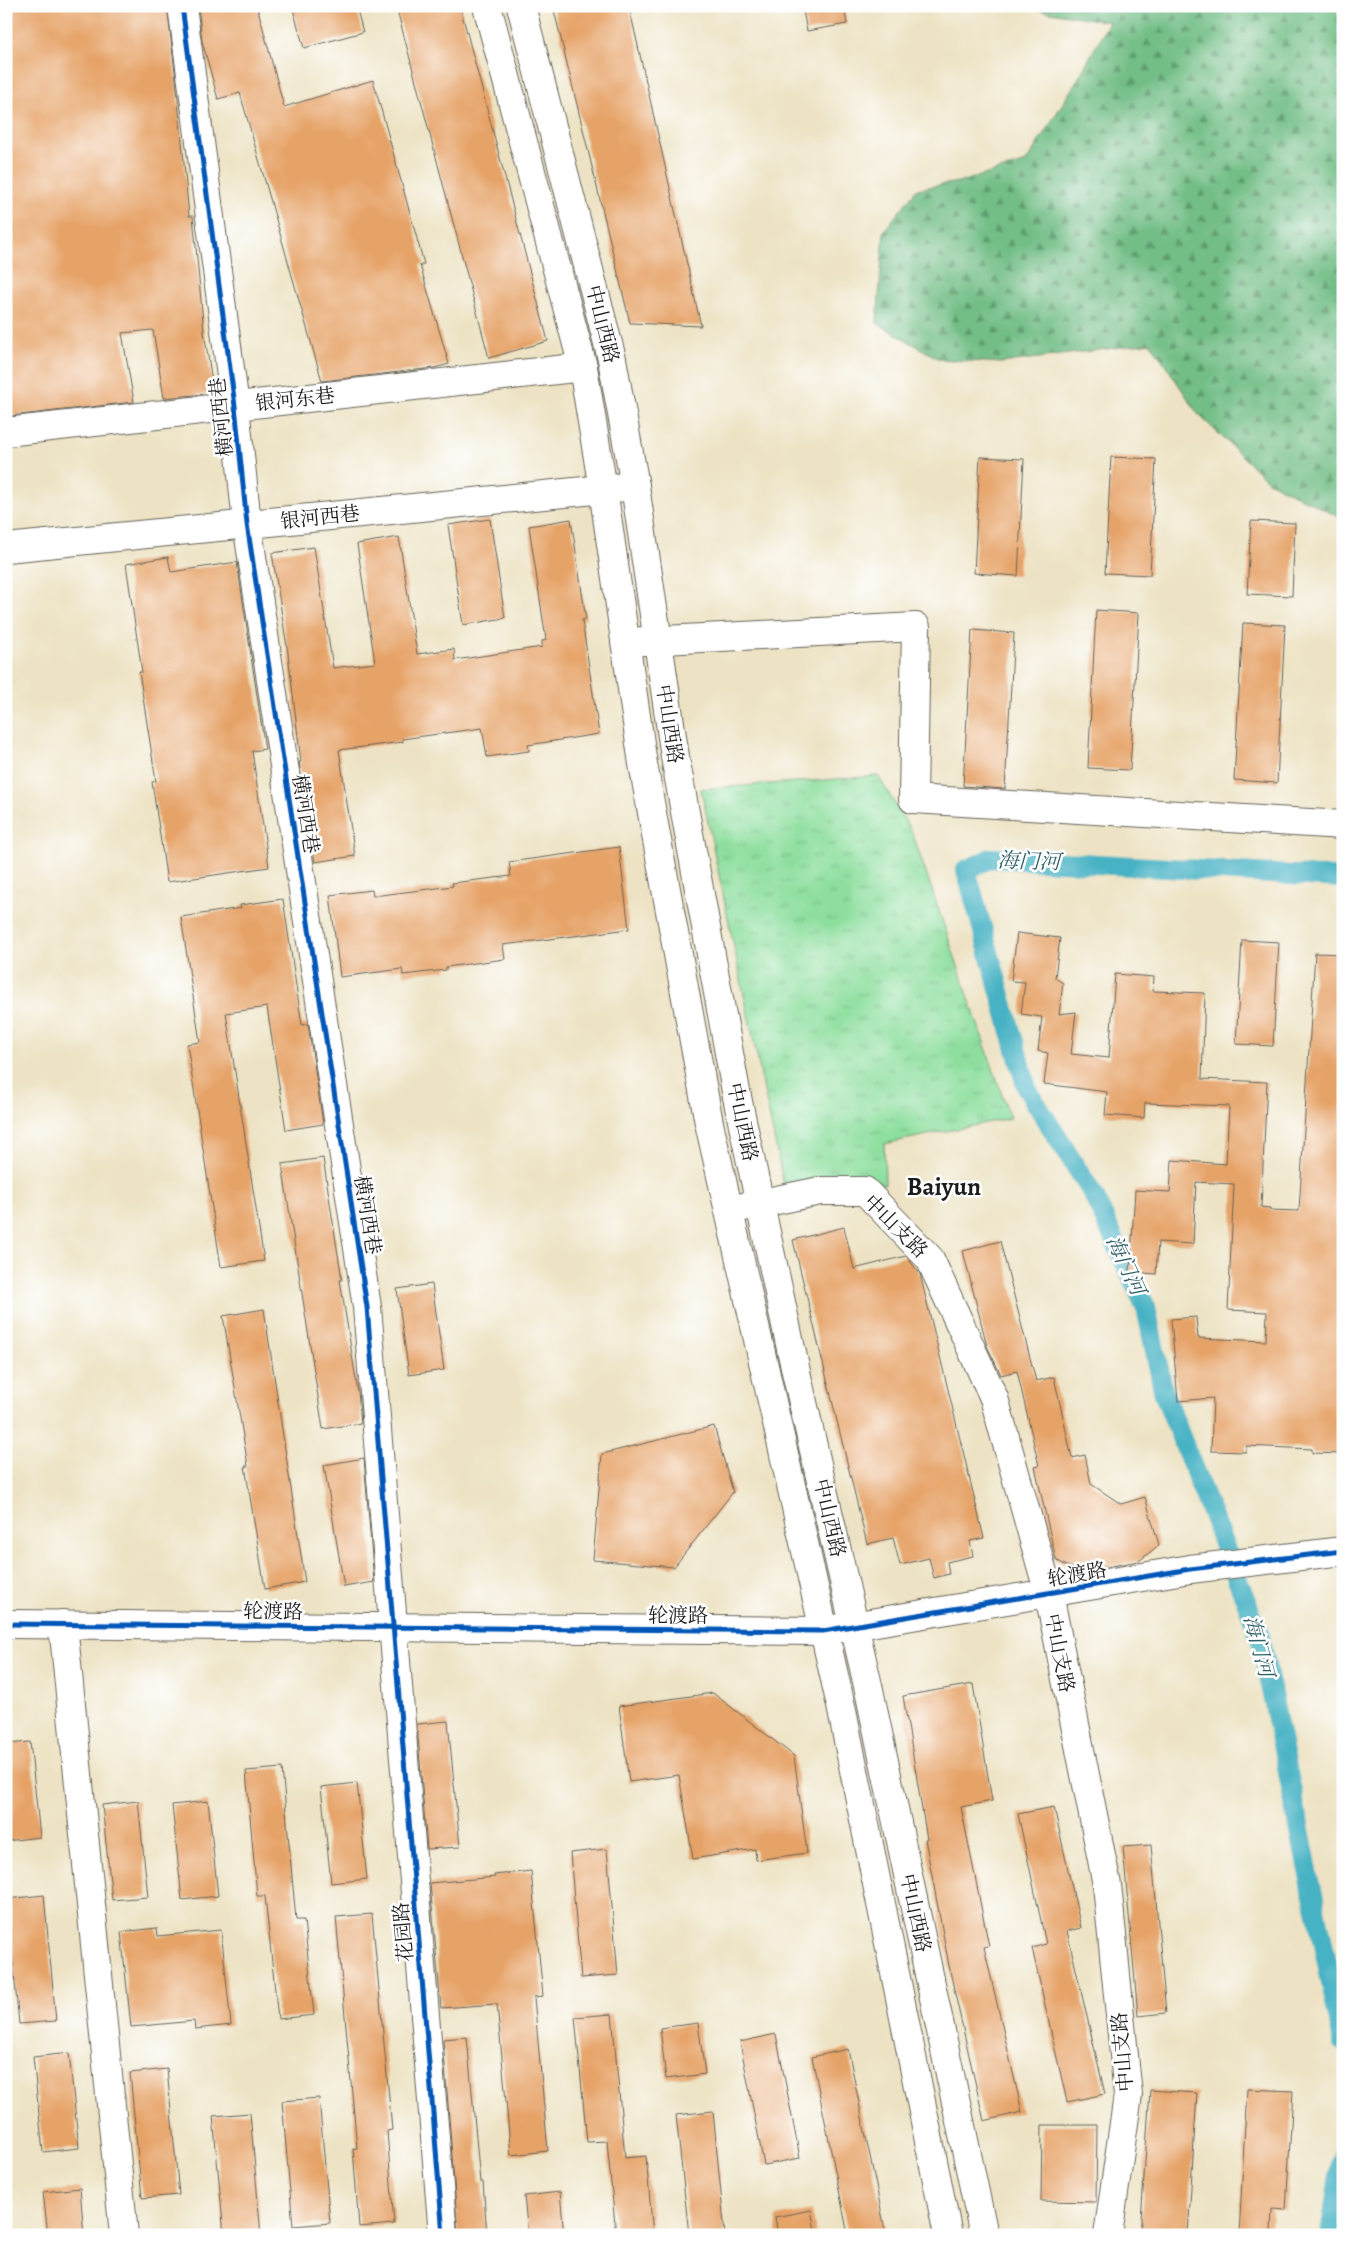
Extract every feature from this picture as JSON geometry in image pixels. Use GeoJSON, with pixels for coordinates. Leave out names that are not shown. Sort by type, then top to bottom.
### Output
{"type":"FeatureCollection","features":[{"type":"Feature","properties":{"kind":"street","name":"横河西巷"},"geometry":{"type":"LineString","coordinates":[[182,6],[235,406],[247,524],[367,1307],[394,1628]]}},
{"type":"Feature","properties":{"kind":"street","name":"中山西路"},"geometry":{"type":"LineString","coordinates":[[487,6],[583,367],[604,489],[644,774],[709,1123],[841,1706],[948,2235]]}},
{"type":"Feature","properties":{"kind":"street","name":"中山西路"},"geometry":{"type":"LineString","coordinates":[[521,6],[612,358],[634,486],[675,757],[737,1097],[796,1372],[855,1627],[984,2235]]}},
{"type":"Feature","properties":{"kind":"street","name":"银河东巷"},"geometry":{"type":"LineString","coordinates":[[6,432],[583,367]]}},
{"type":"Feature","properties":{"kind":"street","name":"银河西巷"},"geometry":{"type":"LineString","coordinates":[[6,548],[634,486]]}},
{"type":"Feature","properties":{"kind":"street"},"geometry":{"type":"LineString","coordinates":[[625,642],[916,627],[913,799],[1343,825]]}},
{"type":"Feature","properties":{"kind":"street","name":"中山支路"},"geometry":{"type":"LineString","coordinates":[[729,1210],[820,1190],[865,1191],[930,1259],[994,1398],[1048,1594],[1107,1885],[1128,2095],[1108,2235]]}},
{"type":"Feature","properties":{"kind":"street","name":"轮渡路"},"geometry":{"type":"LineString","coordinates":[[6,1624],[823,1631],[1190,1569],[1343,1551]]}},
{"type":"Feature","properties":{"kind":"street"},"geometry":{"type":"LineString","coordinates":[[63,1624],[124,2235]]}},
{"type":"Feature","properties":{"kind":"street","name":"花园路"},"geometry":{"type":"LineString","coordinates":[[394,1628],[443,2235]]}},
{"type":"Feature","properties":{"kind":"green space"},"geometry":{"type":"Polygon","coordinates":[[[1015,6],[1343,6],[1343,519],[1268,481],[1198,414],[1151,343],[1001,363],[939,359],[877,323],[884,231],[917,189],[964,181],[1026,162],[1078,79],[1109,22],[1015,6]]]}},
{"type":"Feature","properties":{"kind":"green space"},"geometry":{"type":"Polygon","coordinates":[[[878,776],[912,832],[1010,1118],[884,1144],[885,1184],[784,1186],[701,789],[878,776]]]}},
{"type":"Feature","properties":{"kind":"building"},"geometry":{"type":"Polygon","coordinates":[[[6,6],[167,6],[189,216],[193,216],[204,332],[214,393],[164,398],[153,330],[122,333],[134,402],[11,416],[6,390],[6,110],[9,110],[6,77],[6,6]]]}},
{"type":"Feature","properties":{"kind":"building"},"geometry":{"type":"Polygon","coordinates":[[[198,6],[257,6],[284,107],[373,80],[424,264],[420,265],[449,364],[434,368],[322,381],[240,93],[218,99],[202,41],[198,6]]]}},
{"type":"Feature","properties":{"kind":"building"},"geometry":{"type":"Polygon","coordinates":[[[292,6],[356,6],[363,32],[304,48],[292,6]]]}},
{"type":"Feature","properties":{"kind":"building"},"geometry":{"type":"Polygon","coordinates":[[[396,6],[460,6],[548,341],[489,358],[396,6]]]}},
{"type":"Feature","properties":{"kind":"building"},"geometry":{"type":"Polygon","coordinates":[[[553,6],[629,6],[701,326],[630,323],[553,6]]]}},
{"type":"Feature","properties":{"kind":"building"},"geometry":{"type":"Polygon","coordinates":[[[802,6],[844,6],[847,24],[807,31],[802,6]]]}},
{"type":"Feature","properties":{"kind":"building"},"geometry":{"type":"Polygon","coordinates":[[[980,457],[1024,459],[1018,576],[974,573],[980,457]]]}},
{"type":"Feature","properties":{"kind":"building"},"geometry":{"type":"Polygon","coordinates":[[[1111,457],[1156,459],[1150,575],[1105,573],[1111,457]]]}},
{"type":"Feature","properties":{"kind":"building"},"geometry":{"type":"Polygon","coordinates":[[[490,519],[505,618],[463,625],[448,525],[490,519]]]}},
{"type":"Feature","properties":{"kind":"building"},"geometry":{"type":"Polygon","coordinates":[[[571,519],[586,619],[582,620],[599,734],[528,745],[529,751],[487,757],[482,728],[402,739],[403,742],[339,750],[355,856],[315,862],[299,762],[301,762],[288,653],[272,553],[314,547],[333,668],[375,663],[357,544],[399,537],[417,654],[454,649],[455,660],[542,647],[542,641],[546,640],[529,526],[571,519]]]}},
{"type":"Feature","properties":{"kind":"building"},"geometry":{"type":"Polygon","coordinates":[[[1251,521],[1295,523],[1292,596],[1247,594],[1251,521]]]}},
{"type":"Feature","properties":{"kind":"building"},"geometry":{"type":"Polygon","coordinates":[[[168,557],[171,572],[237,562],[265,749],[252,751],[269,867],[167,882],[152,782],[156,781],[139,672],[142,672],[126,564],[168,557]]]}},
{"type":"Feature","properties":{"kind":"building"},"geometry":{"type":"Polygon","coordinates":[[[1096,610],[1139,613],[1130,770],[1088,768],[1096,610]]]}},
{"type":"Feature","properties":{"kind":"building"},"geometry":{"type":"Polygon","coordinates":[[[1243,623],[1285,625],[1277,783],[1234,780],[1243,623]]]}},
{"type":"Feature","properties":{"kind":"building"},"geometry":{"type":"Polygon","coordinates":[[[972,630],[1014,633],[1005,789],[963,786],[972,630]]]}},
{"type":"Feature","properties":{"kind":"building"},"geometry":{"type":"Polygon","coordinates":[[[619,847],[629,929],[503,945],[505,959],[446,967],[446,970],[403,975],[402,969],[340,977],[330,895],[372,890],[373,896],[453,886],[452,883],[511,876],[509,862],[619,847]]]}},
{"type":"Feature","properties":{"kind":"building"},"geometry":{"type":"Polygon","coordinates":[[[283,899],[302,1025],[308,1024],[323,1124],[286,1130],[267,1007],[226,1013],[264,1261],[221,1267],[187,1044],[200,1042],[181,917],[241,908],[240,905],[283,899]]]}},
{"type":"Feature","properties":{"kind":"building"},"geometry":{"type":"Polygon","coordinates":[[[1017,933],[1060,938],[1055,978],[1063,983],[1059,1014],[1076,1012],[1071,1054],[1109,1058],[1115,974],[1154,977],[1153,991],[1205,993],[1202,1079],[1267,1082],[1261,1207],[1270,1208],[1270,1210],[1299,1211],[1315,953],[1343,954],[1343,1082],[1336,1209],[1343,1210],[1343,1454],[1312,1453],[1312,1449],[1246,1446],[1246,1452],[1211,1451],[1213,1398],[1178,1401],[1171,1319],[1196,1317],[1198,1338],[1266,1341],[1267,1312],[1228,1310],[1234,1184],[1196,1182],[1193,1244],[1158,1242],[1156,1274],[1130,1272],[1135,1190],[1170,1192],[1172,1160],[1226,1164],[1229,1106],[1145,1103],[1144,1118],[1105,1115],[1107,1092],[1044,1084],[1048,1053],[1038,1051],[1042,1017],[1021,1014],[1025,982],[1011,981],[1017,933]]]}},
{"type":"Feature","properties":{"kind":"building"},"geometry":{"type":"Polygon","coordinates":[[[1242,940],[1279,942],[1273,1046],[1236,1044],[1242,940]]]}},
{"type":"Feature","properties":{"kind":"building"},"geometry":{"type":"Polygon","coordinates":[[[323,1158],[361,1423],[323,1429],[282,1164],[323,1158]]]}},
{"type":"Feature","properties":{"kind":"building"},"geometry":{"type":"Polygon","coordinates":[[[844,1227],[854,1269],[906,1256],[920,1274],[984,1538],[970,1541],[973,1556],[947,1562],[949,1574],[934,1578],[929,1558],[900,1565],[893,1538],[867,1544],[793,1240],[844,1227]]]}},
{"type":"Feature","properties":{"kind":"building"},"geometry":{"type":"Polygon","coordinates":[[[1000,1241],[1036,1381],[1054,1377],[1072,1458],[1085,1455],[1091,1484],[1121,1504],[1145,1497],[1159,1545],[1139,1561],[1078,1572],[1056,1560],[1035,1467],[1039,1466],[1017,1371],[1001,1375],[987,1346],[963,1251],[1000,1241]]]}},
{"type":"Feature","properties":{"kind":"building"},"geometry":{"type":"Polygon","coordinates":[[[432,1284],[444,1370],[409,1375],[397,1289],[432,1284]]]}},
{"type":"Feature","properties":{"kind":"building"},"geometry":{"type":"Polygon","coordinates":[[[264,1309],[305,1582],[265,1589],[245,1466],[248,1466],[223,1316],[264,1309]]]}},
{"type":"Feature","properties":{"kind":"building"},"geometry":{"type":"Polygon","coordinates":[[[714,1426],[733,1492],[674,1567],[593,1560],[602,1454],[714,1426]]]}},
{"type":"Feature","properties":{"kind":"building"},"geometry":{"type":"Polygon","coordinates":[[[364,1458],[374,1582],[344,1587],[324,1465],[364,1458]]]}},
{"type":"Feature","properties":{"kind":"building"},"geometry":{"type":"Polygon","coordinates":[[[973,1684],[992,1801],[961,1807],[989,1946],[984,1947],[1022,2112],[984,2121],[951,1976],[925,1839],[927,1839],[903,1696],[973,1684]]]}},
{"type":"Feature","properties":{"kind":"building"},"geometry":{"type":"Polygon","coordinates":[[[713,1693],[794,1756],[807,1853],[756,1860],[755,1849],[693,1859],[679,1775],[629,1782],[619,1706],[713,1693]]]}},
{"type":"Feature","properties":{"kind":"building"},"geometry":{"type":"Polygon","coordinates":[[[448,1721],[460,1847],[427,1849],[417,1724],[448,1721]]]}},
{"type":"Feature","properties":{"kind":"building"},"geometry":{"type":"Polygon","coordinates":[[[30,1742],[40,1837],[6,1841],[6,1744],[30,1742]]]}},
{"type":"Feature","properties":{"kind":"building"},"geometry":{"type":"Polygon","coordinates":[[[282,1768],[296,1920],[304,1920],[314,2015],[278,2019],[265,1896],[257,1896],[246,1771],[282,1768]]]}},
{"type":"Feature","properties":{"kind":"building"},"geometry":{"type":"Polygon","coordinates":[[[357,1783],[367,1879],[331,1883],[321,1787],[357,1783]]]}},
{"type":"Feature","properties":{"kind":"building"},"geometry":{"type":"Polygon","coordinates":[[[138,1801],[148,1897],[112,1900],[102,1805],[138,1801]]]}},
{"type":"Feature","properties":{"kind":"building"},"geometry":{"type":"Polygon","coordinates":[[[208,1801],[218,1896],[182,1900],[172,1805],[208,1801]]]}},
{"type":"Feature","properties":{"kind":"building"},"geometry":{"type":"Polygon","coordinates":[[[1054,1807],[1081,1928],[1067,1931],[1105,2094],[1067,2102],[1032,1948],[1046,1944],[1018,1814],[1054,1807]]]}},
{"type":"Feature","properties":{"kind":"building"},"geometry":{"type":"Polygon","coordinates":[[[1151,1845],[1166,2013],[1138,2016],[1123,1847],[1151,1845]]]}},
{"type":"Feature","properties":{"kind":"building"},"geometry":{"type":"Polygon","coordinates":[[[607,1849],[618,1975],[581,1978],[570,1853],[607,1849]]]}},
{"type":"Feature","properties":{"kind":"building"},"geometry":{"type":"Polygon","coordinates":[[[531,1871],[543,1996],[534,1997],[548,2151],[511,2155],[497,2004],[441,2008],[430,1883],[495,1877],[494,1875],[531,1871]]]}},
{"type":"Feature","properties":{"kind":"building"},"geometry":{"type":"Polygon","coordinates":[[[44,1895],[56,2021],[19,2024],[7,1899],[44,1895]]]}},
{"type":"Feature","properties":{"kind":"building"},"geometry":{"type":"Polygon","coordinates":[[[372,1914],[392,2130],[387,2131],[394,2224],[359,2227],[353,2149],[357,2148],[336,1917],[372,1914]]]}},
{"type":"Feature","properties":{"kind":"building"},"geometry":{"type":"Polygon","coordinates":[[[157,1928],[158,1936],[221,1930],[231,2025],[195,2029],[194,2021],[131,2027],[121,1932],[157,1928]]]}},
{"type":"Feature","properties":{"kind":"building"},"geometry":{"type":"Polygon","coordinates":[[[612,2014],[625,2158],[646,2156],[653,2235],[616,2235],[607,2141],[587,2142],[575,2017],[612,2014]]]}},
{"type":"Feature","properties":{"kind":"building"},"geometry":{"type":"Polygon","coordinates":[[[698,2023],[705,2074],[666,2079],[660,2028],[698,2023]]]}},
{"type":"Feature","properties":{"kind":"building"},"geometry":{"type":"Polygon","coordinates":[[[776,2034],[800,2158],[764,2165],[740,2042],[776,2034]]]}},
{"type":"Feature","properties":{"kind":"building"},"geometry":{"type":"Polygon","coordinates":[[[467,2037],[480,2182],[483,2182],[487,2235],[458,2235],[443,2039],[467,2037]]]}},
{"type":"Feature","properties":{"kind":"building"},"geometry":{"type":"Polygon","coordinates":[[[848,2049],[886,2235],[848,2235],[812,2057],[848,2049]]]}},
{"type":"Feature","properties":{"kind":"building"},"geometry":{"type":"Polygon","coordinates":[[[69,2053],[79,2148],[43,2152],[33,2057],[69,2053]]]}},
{"type":"Feature","properties":{"kind":"building"},"geometry":{"type":"Polygon","coordinates":[[[167,2069],[179,2195],[142,2198],[130,2073],[167,2069]]]}},
{"type":"Feature","properties":{"kind":"building"},"geometry":{"type":"Polygon","coordinates":[[[1247,2089],[1293,2091],[1286,2210],[1272,2209],[1271,2235],[1239,2235],[1247,2089]]]}},
{"type":"Feature","properties":{"kind":"building"},"geometry":{"type":"Polygon","coordinates":[[[1150,2090],[1197,2093],[1188,2235],[1140,2235],[1150,2090]]]}},
{"type":"Feature","properties":{"kind":"building"},"geometry":{"type":"Polygon","coordinates":[[[319,2098],[330,2223],[293,2226],[282,2101],[319,2098]]]}},
{"type":"Feature","properties":{"kind":"building"},"geometry":{"type":"Polygon","coordinates":[[[713,2111],[725,2235],[689,2235],[676,2115],[713,2111]]]}},
{"type":"Feature","properties":{"kind":"building"},"geometry":{"type":"Polygon","coordinates":[[[250,2113],[261,2235],[224,2235],[213,2116],[250,2113]]]}},
{"type":"Feature","properties":{"kind":"building"},"geometry":{"type":"Polygon","coordinates":[[[1042,2125],[1097,2125],[1096,2202],[1041,2201],[1042,2125]]]}},
{"type":"Feature","properties":{"kind":"building"},"geometry":{"type":"Polygon","coordinates":[[[80,2188],[84,2235],[48,2235],[43,2192],[80,2188]]]}},
{"type":"Feature","properties":{"kind":"building"},"geometry":{"type":"Polygon","coordinates":[[[560,2192],[564,2235],[528,2235],[524,2196],[560,2192]]]}},
{"type":"Feature","properties":{"kind":"building"},"geometry":{"type":"Polygon","coordinates":[[[811,2210],[816,2235],[778,2235],[775,2217],[811,2210]]]}},
{"type":"Feature","properties":{"kind":"waterway","name":"海门河"},"geometry":{"type":"LineString","coordinates":[[1343,878],[991,858],[966,870],[1027,1089],[1093,1194],[1146,1308],[1164,1394],[1260,1636],[1343,2041]]}},
{"type":"Feature","properties":{"kind":"waterway","name":"海门河"},"geometry":{"type":"LineString","coordinates":[[1330,2235],[1343,2151]]}},
{"type":"Feature","properties":{"kind":"cycle path"},"geometry":{"type":"LineString","coordinates":[[182,6],[235,406],[247,524],[367,1307],[443,2235]]}},
{"type":"Feature","properties":{"kind":"cycle path"},"geometry":{"type":"LineString","coordinates":[[6,1624],[823,1631],[1190,1569],[1343,1551]]}},
{"type":"Feature","properties":{"kind":"district","name":"Baiyun"},"geometry":{"type":"Point","coordinates":[944,1186]}}]}
